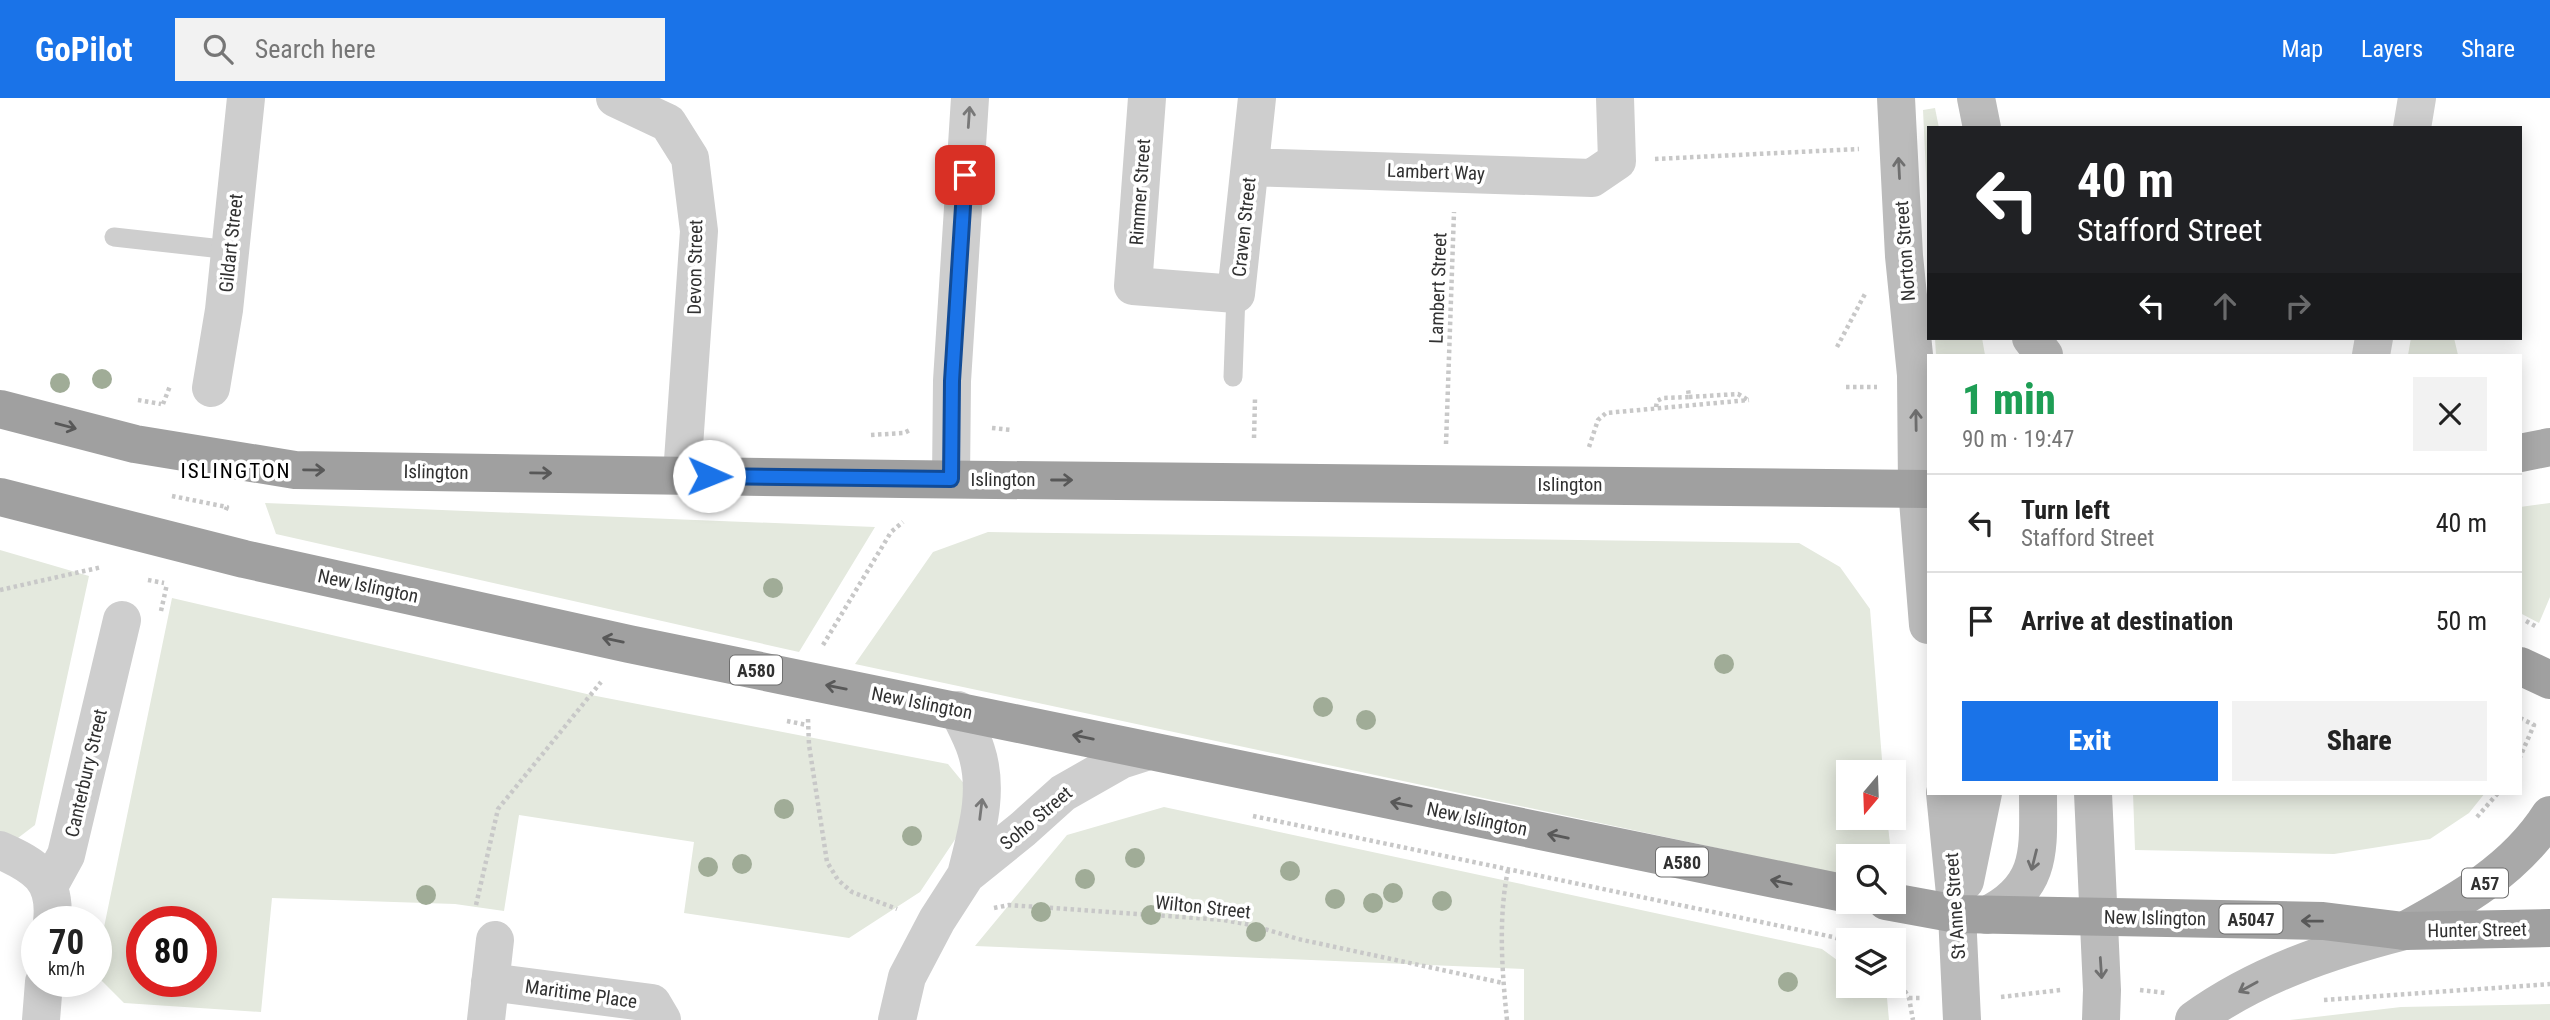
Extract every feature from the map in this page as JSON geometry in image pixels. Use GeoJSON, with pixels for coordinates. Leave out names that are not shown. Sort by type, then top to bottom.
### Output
{"type":"FeatureCollection","features":[{"type":"Feature","properties":{"kind":"highway","name":"Islington"},"geometry":{"type":"LineString","coordinates":[[0,409],[163,450],[295,470],[1923,488]]}},
{"type":"Feature","properties":{"kind":"highway","name":"New Islington"},"geometry":{"type":"LineString","coordinates":[[0,498],[215,552],[629,644],[1836,892]]}},
{"type":"Feature","properties":{"kind":"highway"},"geometry":{"type":"LineString","coordinates":[[2522,667],[2550,680]]}},
{"type":"Feature","properties":{"kind":"highway","name":"New Islington"},"geometry":{"type":"LineString","coordinates":[[1906,904],[1972,915],[2323,921],[2404,931]]}},
{"type":"Feature","properties":{"kind":"highway","name":"Hunter Street"},"geometry":{"type":"LineString","coordinates":[[2404,931],[2550,928]]}},
{"type":"Feature","properties":{"kind":"main road","name":"Norton Street"},"geometry":{"type":"LineString","coordinates":[[1896,98],[1904,256],[1916,375],[1923,488]]}},
{"type":"Feature","properties":{"kind":"main road"},"geometry":{"type":"LineString","coordinates":[[1976,98],[1982,126]]}},
{"type":"Feature","properties":{"kind":"main road"},"geometry":{"type":"LineString","coordinates":[[2033,340],[2043,354]]}},
{"type":"Feature","properties":{"kind":"main road"},"geometry":{"type":"LineString","coordinates":[[2522,453],[2550,447]]}},
{"type":"Feature","properties":{"kind":"main road"},"geometry":{"type":"LineString","coordinates":[[1923,488],[1927,598]]}},
{"type":"Feature","properties":{"kind":"main road","name":"St Anne Street"},"geometry":{"type":"LineString","coordinates":[[1945,795],[1972,915],[1962,1020]]}},
{"type":"Feature","properties":{"kind":"main road"},"geometry":{"type":"LineString","coordinates":[[1983,795],[1972,915],[2007,906],[2026,885],[2037,858],[2038,795]]}},
{"type":"Feature","properties":{"kind":"main road"},"geometry":{"type":"LineString","coordinates":[[2093,795],[2101,1020]]}},
{"type":"Feature","properties":{"kind":"main road","name":"A57"},"geometry":{"type":"LineString","coordinates":[[2404,931],[2488,881],[2535,837],[2550,815]]}},
{"type":"Feature","properties":{"kind":"main road"},"geometry":{"type":"LineString","coordinates":[[2194,1020],[2262,979],[2314,958],[2404,931]]}},
{"type":"Feature","properties":{"kind":"street","name":"Gildart Street"},"geometry":{"type":"LineString","coordinates":[[211,388],[224,310],[246,98]]}},
{"type":"Feature","properties":{"kind":"street","name":"Devon Street"},"geometry":{"type":"LineString","coordinates":[[615,98],[668,123],[690,158],[699,231],[682,475]]}},
{"type":"Feature","properties":{"kind":"street"},"geometry":{"type":"LineString","coordinates":[[951,479],[952,381],[970,98]]}},
{"type":"Feature","properties":{"kind":"street","name":"Rimmer Street"},"geometry":{"type":"LineString","coordinates":[[1133,286],[1147,98]]}},
{"type":"Feature","properties":{"kind":"street"},"geometry":{"type":"LineString","coordinates":[[1615,98],[1617,161]]}},
{"type":"Feature","properties":{"kind":"street"},"geometry":{"type":"LineString","coordinates":[[2412,126],[2417,98]]}},
{"type":"Feature","properties":{"kind":"street","name":"Craven Street"},"geometry":{"type":"LineString","coordinates":[[1133,286],[1236,294],[1250,167],[1249,102]]}},
{"type":"Feature","properties":{"kind":"street","name":"Lambert Way"},"geometry":{"type":"LineString","coordinates":[[1250,167],[1592,178],[1617,161]]}},
{"type":"Feature","properties":{"kind":"street","name":"Canterbury Street"},"geometry":{"type":"LineString","coordinates":[[50,904],[66,855],[122,620]]}},
{"type":"Feature","properties":{"kind":"street","name":"Soho Street"},"geometry":{"type":"LineString","coordinates":[[958,710],[976,750],[982,789],[980,816],[966,875]]}},
{"type":"Feature","properties":{"kind":"street","name":"Soho Street"},"geometry":{"type":"LineString","coordinates":[[898,1020],[907,976],[937,920],[966,875],[1063,793],[1121,760],[1149,751]]}},
{"type":"Feature","properties":{"kind":"street"},"geometry":{"type":"LineString","coordinates":[[0,850],[36,869],[50,904]]}},
{"type":"Feature","properties":{"kind":"street"},"geometry":{"type":"LineString","coordinates":[[486,1020],[495,940]]}},
{"type":"Feature","properties":{"kind":"street","name":"Maritime Place"},"geometry":{"type":"LineString","coordinates":[[490,982],[652,1003],[662,1020]]}},
{"type":"Feature","properties":{"kind":"street"},"geometry":{"type":"LineString","coordinates":[[41,1020],[43,997]]}},
{"type":"Feature","properties":{"kind":"lane"},"geometry":{"type":"LineString","coordinates":[[114,237],[230,250]]}},
{"type":"Feature","properties":{"kind":"lane"},"geometry":{"type":"LineString","coordinates":[[1233,377],[1236,294]]}},
{"type":"Feature","properties":{"kind":"path"},"geometry":{"type":"LineString","coordinates":[[1617,161],[1867,149]]}},
{"type":"Feature","properties":{"kind":"path","name":"Lambert Street"},"geometry":{"type":"LineString","coordinates":[[1446,445],[1456,172]]}},
{"type":"Feature","properties":{"kind":"path"},"geometry":{"type":"LineString","coordinates":[[1837,347],[1866,291]]}},
{"type":"Feature","properties":{"kind":"path"},"geometry":{"type":"LineString","coordinates":[[1846,387],[1878,387]]}},
{"type":"Feature","properties":{"kind":"path"},"geometry":{"type":"LineString","coordinates":[[1688,389],[1689,397]]}},
{"type":"Feature","properties":{"kind":"path"},"geometry":{"type":"LineString","coordinates":[[1589,447],[1601,415],[1656,407],[1749,400],[1738,394],[1663,398],[1657,401],[1656,407]]}},
{"type":"Feature","properties":{"kind":"path"},"geometry":{"type":"LineString","coordinates":[[138,400],[163,404]]}},
{"type":"Feature","properties":{"kind":"path"},"geometry":{"type":"LineString","coordinates":[[863,436],[904,433],[915,425]]}},
{"type":"Feature","properties":{"kind":"path"},"geometry":{"type":"LineString","coordinates":[[163,450],[155,493],[227,507],[215,552]]}},
{"type":"Feature","properties":{"kind":"path"},"geometry":{"type":"LineString","coordinates":[[824,641],[891,532],[901,522],[912,522]]}},
{"type":"Feature","properties":{"kind":"path"},"geometry":{"type":"LineString","coordinates":[[0,590],[102,567]]}},
{"type":"Feature","properties":{"kind":"path"},"geometry":{"type":"LineString","coordinates":[[148,580],[167,584]]}},
{"type":"Feature","properties":{"kind":"path"},"geometry":{"type":"LineString","coordinates":[[495,940],[474,911],[498,809],[601,682]]}},
{"type":"Feature","properties":{"kind":"path"},"geometry":{"type":"LineString","coordinates":[[2522,719],[2534,725],[2522,752]]}},
{"type":"Feature","properties":{"kind":"path"},"geometry":{"type":"LineString","coordinates":[[806,725],[827,862],[838,880],[852,892],[886,906],[937,920]]}},
{"type":"Feature","properties":{"kind":"path"},"geometry":{"type":"LineString","coordinates":[[2477,817],[2496,795]]}},
{"type":"Feature","properties":{"kind":"path"},"geometry":{"type":"LineString","coordinates":[[1250,816],[1836,938]]}},
{"type":"Feature","properties":{"kind":"path"},"geometry":{"type":"LineString","coordinates":[[1507,1020],[1503,984],[1504,890],[1508,870]]}},
{"type":"Feature","properties":{"kind":"path","name":"Wilton Street"},"geometry":{"type":"LineString","coordinates":[[997,900],[989,909],[1009,905],[1224,920],[1503,984]]}},
{"type":"Feature","properties":{"kind":"path"},"geometry":{"type":"LineString","coordinates":[[2320,1001],[2342,997],[2550,984]]}},
{"type":"Feature","properties":{"kind":"path"},"geometry":{"type":"LineString","coordinates":[[2006,997],[2072,989]]}},
{"type":"Feature","properties":{"kind":"path"},"geometry":{"type":"LineString","coordinates":[[1906,994],[1913,1020]]}},
{"type":"Feature","properties":{"kind":"shaded area"},"geometry":{"type":"Polygon","coordinates":[[[1935,108],[1939,126],[1927,126],[1927,195],[1923,110],[1935,108]]]}},
{"type":"Feature","properties":{"kind":"shaded area"},"geometry":{"type":"Polygon","coordinates":[[[1935,340],[1982,340],[1985,354],[1936,354],[1935,340]]]}},
{"type":"Feature","properties":{"kind":"shaded area"},"geometry":{"type":"Polygon","coordinates":[[[2411,340],[2454,340],[2458,354],[2408,354],[2411,340]]]}},
{"type":"Feature","properties":{"kind":"shaded area"},"geometry":{"type":"Polygon","coordinates":[[[265,503],[875,527],[799,652],[276,534],[265,503]]]}},
{"type":"Feature","properties":{"kind":"shaded area"},"geometry":{"type":"Polygon","coordinates":[[[2550,503],[2550,597],[2539,623],[2522,614],[2522,507],[2550,503]]]}},
{"type":"Feature","properties":{"kind":"shaded area"},"geometry":{"type":"Polygon","coordinates":[[[988,532],[1799,543],[1840,567],[1870,609],[1882,760],[1836,760],[1836,830],[1888,830],[1890,844],[1836,844],[1836,873],[855,664],[933,552],[988,532]]]}},
{"type":"Feature","properties":{"kind":"shaded area"},"geometry":{"type":"Polygon","coordinates":[[[0,550],[89,576],[35,825],[14,841],[0,835],[0,550]]]}},
{"type":"Feature","properties":{"kind":"shaded area"},"geometry":{"type":"Polygon","coordinates":[[[172,598],[591,695],[948,764],[966,786],[966,823],[920,892],[849,938],[684,913],[694,842],[519,815],[504,911],[455,904],[272,898],[261,1012],[124,1003],[112,991],[112,906],[108,906],[172,598]]]}},
{"type":"Feature","properties":{"kind":"shaded area"},"geometry":{"type":"Polygon","coordinates":[[[2133,795],[2483,795],[2469,813],[2430,839],[2334,854],[2135,850],[2133,795]]]}},
{"type":"Feature","properties":{"kind":"shaded area"},"geometry":{"type":"Polygon","coordinates":[[[1164,807],[1822,949],[1836,959],[1836,998],[1887,998],[1889,1020],[1524,1020],[1524,969],[975,946],[1067,835],[1164,807]]]}},
{"type":"Feature","properties":{"kind":"shaded area"},"geometry":{"type":"Polygon","coordinates":[[[2550,1004],[2550,1020],[2290,1020],[2401,1007],[2550,1004]]]}},
{"type":"Feature","properties":{"kind":"district","name":"ISLINGTON"},"geometry":{"type":"Point","coordinates":[236,471]}},
{"type":"Feature","properties":{"kind":"route"},"geometry":{"type":"LineString","coordinates":[[709,476],[951,479],[952,381],[965,175]]}}]}
